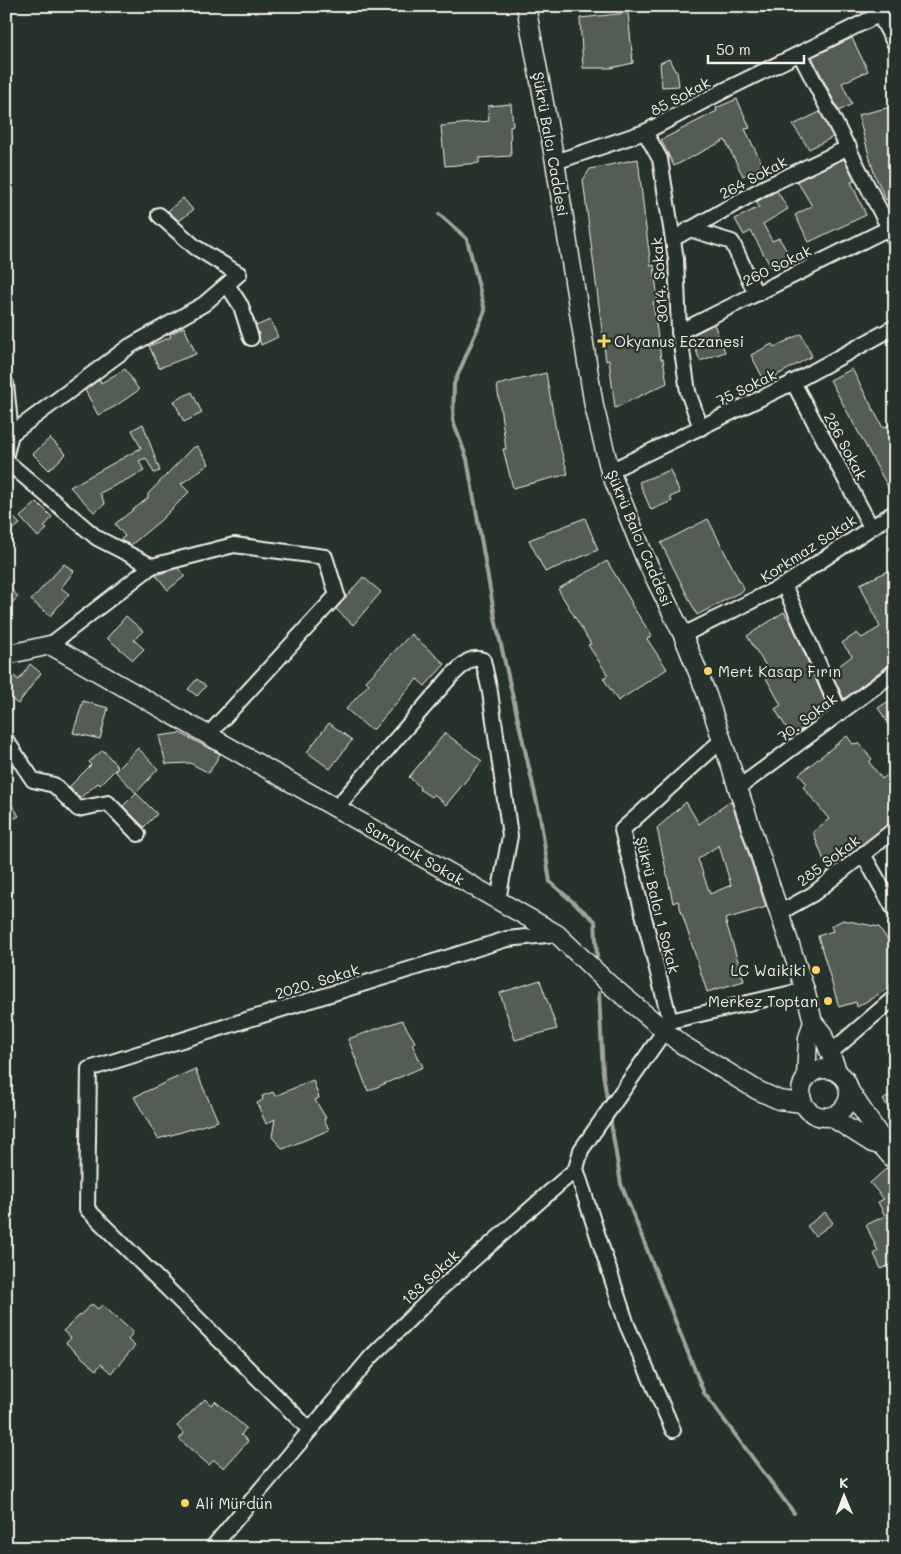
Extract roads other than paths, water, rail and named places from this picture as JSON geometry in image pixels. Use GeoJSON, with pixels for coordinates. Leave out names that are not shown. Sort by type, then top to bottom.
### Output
{"type":"FeatureCollection","features":[{"type":"Feature","properties":{"kind":"street","name":"Şükrü Balcı Caddesi"},"geometry":{"type":"LineString","coordinates":[[526,6],[556,162],[594,406],[610,471],[645,558],[683,635],[722,740],[806,990],[813,1022],[822,1033],[838,1073]]}},
{"type":"Feature","properties":{"kind":"street","name":"85 Sokak"},"geometry":{"type":"LineString","coordinates":[[556,162],[645,132],[727,89],[800,54],[877,10],[895,7]]}},
{"type":"Feature","properties":{"kind":"street"},"geometry":{"type":"LineString","coordinates":[[877,10],[895,44]]}},
{"type":"Feature","properties":{"kind":"street"},"geometry":{"type":"LineString","coordinates":[[800,54],[892,234]]}},
{"type":"Feature","properties":{"kind":"street","name":"3014. Sokak"},"geometry":{"type":"LineString","coordinates":[[645,132],[660,159],[676,259],[679,332],[688,392],[701,428]]}},
{"type":"Feature","properties":{"kind":"street","name":"264 Sokak"},"geometry":{"type":"LineString","coordinates":[[673,239],[763,188],[849,147]]}},
{"type":"Feature","properties":{"kind":"street"},"geometry":{"type":"LineString","coordinates":[[11,434],[130,346],[204,304],[228,286],[239,274],[195,247],[159,215]]}},
{"type":"Feature","properties":{"kind":"street"},"geometry":{"type":"LineString","coordinates":[[689,229],[732,242],[756,294]]}},
{"type":"Feature","properties":{"kind":"street","name":"260 Sokak"},"geometry":{"type":"LineString","coordinates":[[679,332],[756,294],[892,234]]}},
{"type":"Feature","properties":{"kind":"street"},"geometry":{"type":"LineString","coordinates":[[228,286],[241,306],[250,338]]}},
{"type":"Feature","properties":{"kind":"street","name":"75 Sokak"},"geometry":{"type":"LineString","coordinates":[[610,471],[793,382],[895,327]]}},
{"type":"Feature","properties":{"kind":"street","name":"286 Sokak"},"geometry":{"type":"LineString","coordinates":[[793,382],[871,526]]}},
{"type":"Feature","properties":{"kind":"street"},"geometry":{"type":"LineString","coordinates":[[6,384],[11,434],[6,454]]}},
{"type":"Feature","properties":{"kind":"street"},"geometry":{"type":"LineString","coordinates":[[6,462],[97,538],[152,566]]}},
{"type":"Feature","properties":{"kind":"street","name":"Korkmaz Sokak"},"geometry":{"type":"LineString","coordinates":[[683,635],[784,585],[895,512]]}},
{"type":"Feature","properties":{"kind":"street"},"geometry":{"type":"LineString","coordinates":[[6,655],[50,646],[152,566],[234,545],[325,557],[337,595],[208,735]]}},
{"type":"Feature","properties":{"kind":"street"},"geometry":{"type":"LineString","coordinates":[[784,585],[840,713]]}},
{"type":"Feature","properties":{"kind":"street","name":"Saraycık Sokak"},"geometry":{"type":"LineString","coordinates":[[50,646],[557,934],[610,984],[668,1026],[681,1044],[757,1090],[779,1100],[802,1103]]}},
{"type":"Feature","properties":{"kind":"street"},"geometry":{"type":"LineString","coordinates":[[336,808],[452,676],[468,660],[479,658],[483,660],[492,702],[510,836],[498,900]]}},
{"type":"Feature","properties":{"kind":"street","name":"70. Sokak"},"geometry":{"type":"LineString","coordinates":[[738,788],[895,672]]}},
{"type":"Feature","properties":{"kind":"street"},"geometry":{"type":"LineString","coordinates":[[6,740],[33,780],[54,785],[78,809],[108,803],[138,834]]}},
{"type":"Feature","properties":{"kind":"street","name":"Şükrü Balcı 1 Sokak"},"geometry":{"type":"LineString","coordinates":[[668,1026],[622,830],[722,740]]}},
{"type":"Feature","properties":{"kind":"street","name":"285 Sokak"},"geometry":{"type":"LineString","coordinates":[[779,913],[813,894],[895,829]]}},
{"type":"Feature","properties":{"kind":"street"},"geometry":{"type":"LineString","coordinates":[[863,854],[895,911]]}},
{"type":"Feature","properties":{"kind":"street","name":"2020. Sokak"},"geometry":{"type":"LineString","coordinates":[[310,1430],[86,1210],[89,1070],[506,939],[557,934]]}},
{"type":"Feature","properties":{"kind":"street"},"geometry":{"type":"LineString","coordinates":[[668,1026],[806,990]]}},
{"type":"Feature","properties":{"kind":"street"},"geometry":{"type":"LineString","coordinates":[[830,1053],[895,997]]}},
{"type":"Feature","properties":{"kind":"street","name":"Şükrü Balcı Caddesi"},"geometry":{"type":"LineString","coordinates":[[806,1077],[808,1038],[813,1022]]}},
{"type":"Feature","properties":{"kind":"street","name":"183 Sokak"},"geometry":{"type":"LineString","coordinates":[[212,1548],[371,1356],[441,1288],[576,1169],[581,1150],[668,1026]]}},
{"type":"Feature","properties":{"kind":"street"},"geometry":{"type":"LineString","coordinates":[[849,1090],[847,1104],[838,1114],[824,1118],[811,1114],[802,1103],[801,1089],[806,1077],[818,1070],[832,1070],[838,1073],[879,1135],[882,1146],[895,1161]]}},
{"type":"Feature","properties":{"kind":"street"},"geometry":{"type":"LineString","coordinates":[[831,1116],[872,1143],[882,1146]]}},
{"type":"Feature","properties":{"kind":"street"},"geometry":{"type":"LineString","coordinates":[[576,1169],[627,1325],[673,1430]]}},
{"type":"Feature","properties":{"kind":"waterway"},"geometry":{"type":"LineString","coordinates":[[439,214],[467,239],[485,311],[454,384],[453,421],[467,459],[496,623],[540,816],[550,882],[595,921],[597,957]]}},
{"type":"Feature","properties":{"kind":"waterway"},"geometry":{"type":"LineString","coordinates":[[599,993],[603,1073],[608,1105]]}},
{"type":"Feature","properties":{"kind":"waterway"},"geometry":{"type":"LineString","coordinates":[[610,1117],[621,1184],[704,1393],[794,1513]]}},
{"type":"Feature","properties":{"kind":"place","name":"Okyanus Eczanesi"},"geometry":{"type":"Point","coordinates":[604,341]}},
{"type":"Feature","properties":{"kind":"place","name":"Mert Kasap Fırın"},"geometry":{"type":"Point","coordinates":[708,671]}},
{"type":"Feature","properties":{"kind":"place","name":"LC Waikiki"},"geometry":{"type":"Point","coordinates":[816,970]}},
{"type":"Feature","properties":{"kind":"place","name":"Merkez Toptan"},"geometry":{"type":"Point","coordinates":[828,1001]}},
{"type":"Feature","properties":{"kind":"place","name":"Ali Mürdün"},"geometry":{"type":"Point","coordinates":[185,1503]}}]}
